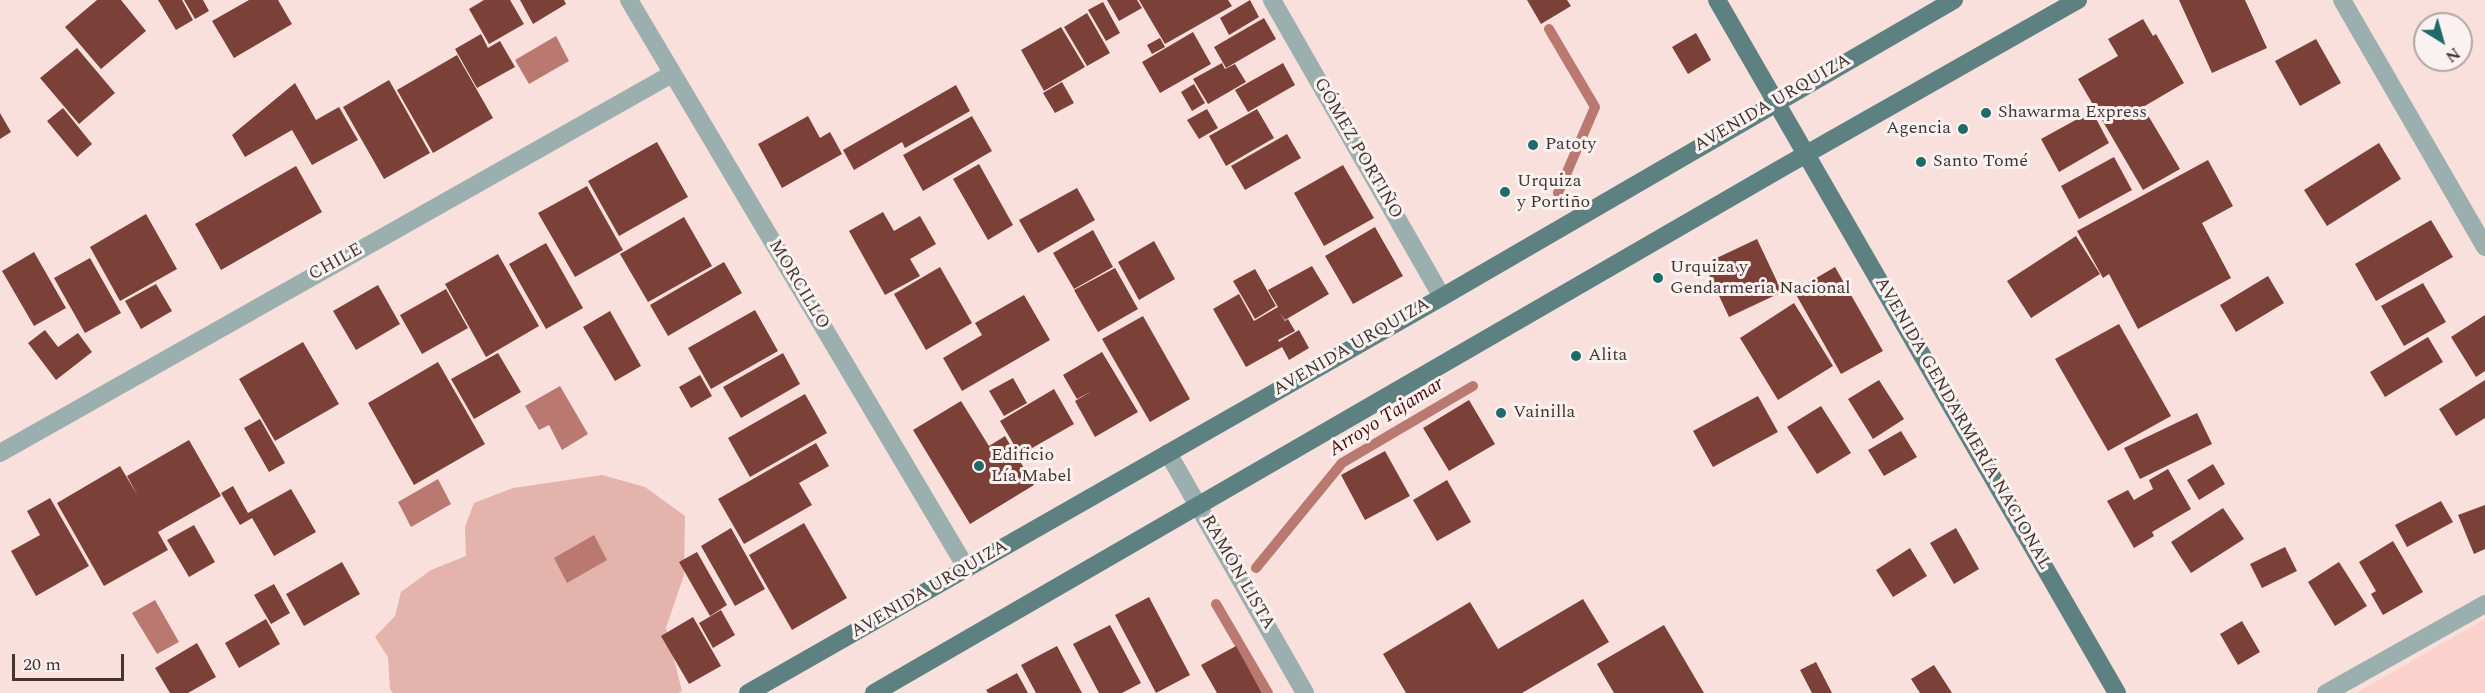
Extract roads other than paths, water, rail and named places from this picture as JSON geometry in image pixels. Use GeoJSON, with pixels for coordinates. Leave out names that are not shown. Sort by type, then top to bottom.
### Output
{"type":"FeatureCollection","features":[{"type":"Feature","properties":{"kind":"main road","name":"AVENIDA GENDARMERÍA NACIONAL"},"geometry":{"type":"LineString","coordinates":[[1717,0],[2117,693]]}},
{"type":"Feature","properties":{"kind":"main road","name":"AVENIDA URQUIZA"},"geometry":{"type":"LineString","coordinates":[[748,693],[1442,297],[1954,0]]}},
{"type":"Feature","properties":{"kind":"main road"},"geometry":{"type":"LineString","coordinates":[[874,693],[1806,154],[2078,0]]}},
{"type":"Feature","properties":{"kind":"street","name":"MORCILLO"},"geometry":{"type":"LineString","coordinates":[[629,0],[967,569]]}},
{"type":"Feature","properties":{"kind":"street","name":"GÓMEZ PORTIÑO"},"geometry":{"type":"LineString","coordinates":[[1272,0],[1442,297]]}},
{"type":"Feature","properties":{"kind":"street"},"geometry":{"type":"LineString","coordinates":[[2343,0],[2485,247]]}},
{"type":"Feature","properties":{"kind":"street","name":"CHILE"},"geometry":{"type":"LineString","coordinates":[[0,453],[672,74]]}},
{"type":"Feature","properties":{"kind":"street","name":"RAMÓN LISTA"},"geometry":{"type":"LineString","coordinates":[[1168,453],[1305,693]]}},
{"type":"Feature","properties":{"kind":"street"},"geometry":{"type":"LineString","coordinates":[[2326,693],[2485,604]]}},
{"type":"Feature","properties":{"kind":"waterway","name":"Arroyo Tajamar"},"geometry":{"type":"LineString","coordinates":[[1549,29],[1595,107],[1558,193]]}},
{"type":"Feature","properties":{"kind":"waterway","name":"Arroyo Tajamar"},"geometry":{"type":"LineString","coordinates":[[1256,568],[1342,463],[1473,386]]}},
{"type":"Feature","properties":{"kind":"waterway","name":"Arroyo Tajamar"},"geometry":{"type":"LineString","coordinates":[[1216,604],[1268,693]]}},
{"type":"Feature","properties":{"kind":"place","name":"Shawarma Express"},"geometry":{"type":"Point","coordinates":[1986,113]}},
{"type":"Feature","properties":{"kind":"place","name":"Agencia"},"geometry":{"type":"Point","coordinates":[1963,129]}},
{"type":"Feature","properties":{"kind":"place","name":"Patoty"},"geometry":{"type":"Point","coordinates":[1533,145]}},
{"type":"Feature","properties":{"kind":"place","name":"Santo Tomé"},"geometry":{"type":"Point","coordinates":[1921,162]}},
{"type":"Feature","properties":{"kind":"place","name":"Urquiza y Portiño"},"geometry":{"type":"Point","coordinates":[1505,192]}},
{"type":"Feature","properties":{"kind":"place","name":"Urquiza y Gendarmeria Nacional"},"geometry":{"type":"Point","coordinates":[1658,278]}},
{"type":"Feature","properties":{"kind":"place","name":"Alita"},"geometry":{"type":"Point","coordinates":[1576,356]}},
{"type":"Feature","properties":{"kind":"place","name":"Vainilla"},"geometry":{"type":"Point","coordinates":[1501,413]}},
{"type":"Feature","properties":{"kind":"place","name":"Edificio Lía Mabel"},"geometry":{"type":"Point","coordinates":[979,466]}}]}
